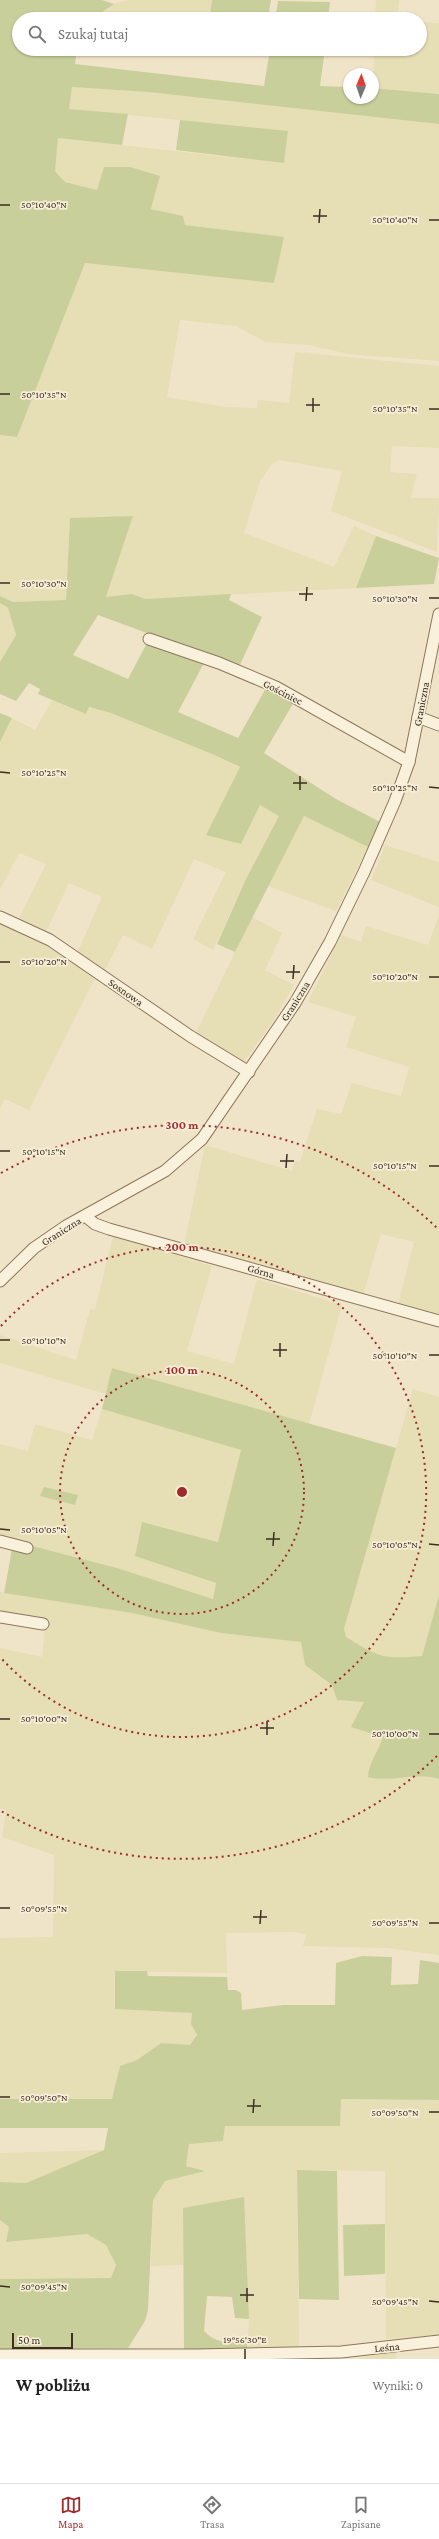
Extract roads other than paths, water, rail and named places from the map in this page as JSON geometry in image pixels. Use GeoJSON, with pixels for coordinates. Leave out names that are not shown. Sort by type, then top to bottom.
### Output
{"type":"FeatureCollection","features":[{"type":"Feature","properties":{"kind":"street","name":"Graniczna"},"geometry":{"type":"LineString","coordinates":[[0,1281],[34,1248],[85,1216],[165,1171],[202,1139],[295,1003],[330,942],[388,820],[409,762],[439,614]]}},
{"type":"Feature","properties":{"kind":"street","name":"Gościniec"},"geometry":{"type":"LineString","coordinates":[[149,639],[219,663],[276,687],[409,762]]}},
{"type":"Feature","properties":{"kind":"street"},"geometry":{"type":"LineString","coordinates":[[418,717],[439,724]]}},
{"type":"Feature","properties":{"kind":"street","name":"Sosnowa"},"geometry":{"type":"LineString","coordinates":[[0,917],[50,940],[190,1036],[249,1072]]}},
{"type":"Feature","properties":{"kind":"street","name":"Górna"},"geometry":{"type":"LineString","coordinates":[[85,1216],[95,1224],[109,1229],[439,1321]]}},
{"type":"Feature","properties":{"kind":"street"},"geometry":{"type":"LineString","coordinates":[[0,1541],[27,1548]]}},
{"type":"Feature","properties":{"kind":"street"},"geometry":{"type":"LineString","coordinates":[[0,1616],[43,1624]]}},
{"type":"Feature","properties":{"kind":"street","name":"Leśna"},"geometry":{"type":"LineString","coordinates":[[0,2355],[196,2355],[341,2352],[439,2341]]}}]}
